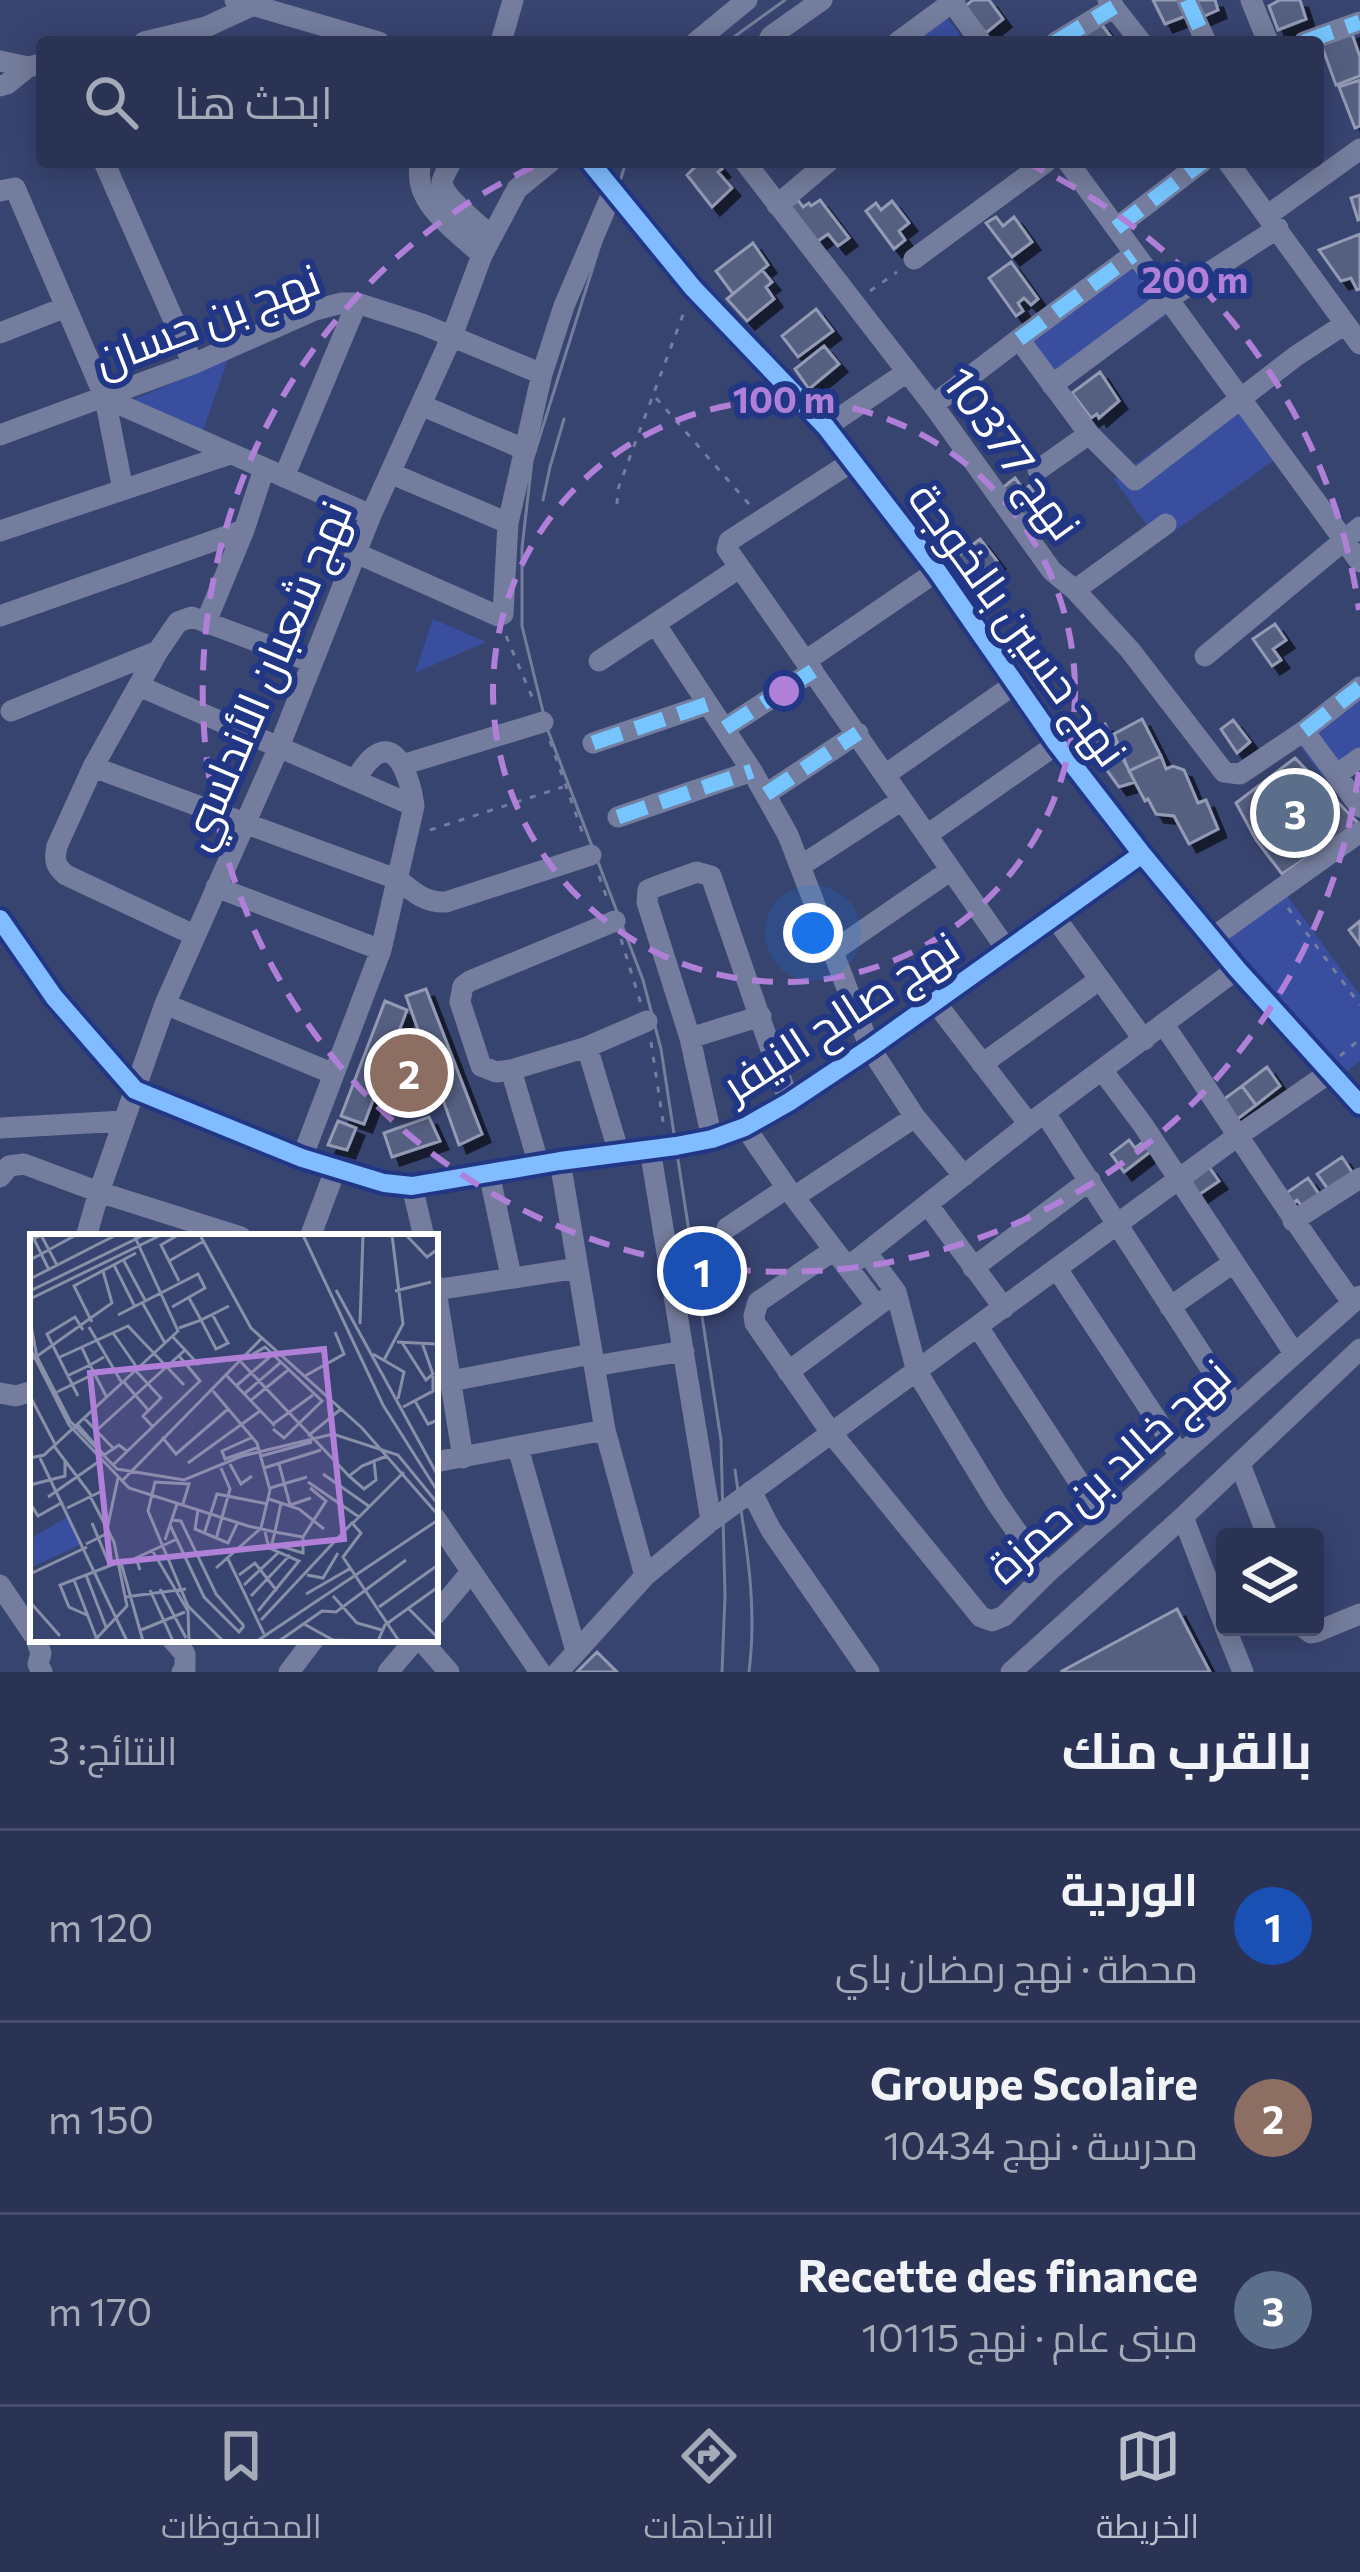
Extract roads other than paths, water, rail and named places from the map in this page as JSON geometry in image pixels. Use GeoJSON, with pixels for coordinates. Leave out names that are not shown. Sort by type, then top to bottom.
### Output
{"type":"FeatureCollection","features":[{"type":"Feature","properties":{"kind":"street"},"geometry":{"type":"LineString","coordinates":[[504,36],[513,0]]}},
{"type":"Feature","properties":{"kind":"street"},"geometry":{"type":"LineString","coordinates":[[771,36],[822,0]]}},
{"type":"Feature","properties":{"kind":"street"},"geometry":{"type":"LineString","coordinates":[[1187,0],[1203,36]]}},
{"type":"Feature","properties":{"kind":"street"},"geometry":{"type":"LineString","coordinates":[[1251,0],[1266,36]]}},
{"type":"Feature","properties":{"kind":"street"},"geometry":{"type":"LineString","coordinates":[[1320,36],[1355,23],[1342,0]]}},
{"type":"Feature","properties":{"kind":"street"},"geometry":{"type":"LineString","coordinates":[[906,36],[954,1],[977,36]]}},
{"type":"Feature","properties":{"kind":"street"},"geometry":{"type":"LineString","coordinates":[[169,36],[206,27],[252,2],[360,36]]}},
{"type":"Feature","properties":{"kind":"street"},"geometry":{"type":"LineString","coordinates":[[702,36],[738,2]]}},
{"type":"Feature","properties":{"kind":"street"},"geometry":{"type":"LineString","coordinates":[[1065,36],[1111,4],[1136,36]]}},
{"type":"Feature","properties":{"kind":"street"},"geometry":{"type":"LineString","coordinates":[[1,58],[35,65],[3,85],[1,58]]}},
{"type":"Feature","properties":{"kind":"street"},"geometry":{"type":"LineString","coordinates":[[1052,385],[1273,221],[1360,148]]}},
{"type":"Feature","properties":{"kind":"street"},"geometry":{"type":"LineString","coordinates":[[107,168],[194,364]]}},
{"type":"Feature","properties":{"kind":"street"},"geometry":{"type":"LineString","coordinates":[[420,168],[418,187],[423,196],[486,246]]}},
{"type":"Feature","properties":{"kind":"street"},"geometry":{"type":"LineString","coordinates":[[448,168],[442,181],[446,192],[486,246]]}},
{"type":"Feature","properties":{"kind":"street","name":"نهج شعبان الأندلسي"},"geometry":{"type":"LineString","coordinates":[[87,1234],[165,1004],[279,747],[486,246],[517,189],[543,168]]}},
{"type":"Feature","properties":{"kind":"street","name":"نهج حسين بالخوجة"},"geometry":{"type":"LineString","coordinates":[[595,168],[693,288],[826,427],[1142,854],[1360,1106]]}},
{"type":"Feature","properties":{"kind":"street","name":"نهج 10377"},"geometry":{"type":"LineString","coordinates":[[749,168],[933,405],[1052,571],[1130,650],[1224,772],[1240,774],[1304,731]]}},
{"type":"Feature","properties":{"kind":"street"},"geometry":{"type":"LineString","coordinates":[[776,205],[821,168]]}},
{"type":"Feature","properties":{"kind":"street"},"geometry":{"type":"LineString","coordinates":[[914,259],[1038,168]]}},
{"type":"Feature","properties":{"kind":"street"},"geometry":{"type":"LineString","coordinates":[[1072,168],[1242,398],[1351,533],[1360,562]]}},
{"type":"Feature","properties":{"kind":"street"},"geometry":{"type":"LineString","coordinates":[[1116,228],[1194,168]]}},
{"type":"Feature","properties":{"kind":"street"},"geometry":{"type":"LineString","coordinates":[[1019,339],[1089,434],[1135,479],[1242,398],[1355,334],[1233,168]]}},
{"type":"Feature","properties":{"kind":"street"},"geometry":{"type":"LineString","coordinates":[[0,191],[15,188],[105,398],[123,490]]}},
{"type":"Feature","properties":{"kind":"street"},"geometry":{"type":"LineString","coordinates":[[356,554],[498,616],[503,614],[508,523],[542,374],[564,306],[613,191]]}},
{"type":"Feature","properties":{"kind":"street"},"geometry":{"type":"LineString","coordinates":[[933,405],[1133,255]]}},
{"type":"Feature","properties":{"kind":"street"},"geometry":{"type":"LineString","coordinates":[[206,622],[244,530],[357,303]]}},
{"type":"Feature","properties":{"kind":"street","name":"نهج بن حسان"},"geometry":{"type":"LineString","coordinates":[[0,435],[194,364],[330,304],[357,303],[542,374]]}},
{"type":"Feature","properties":{"kind":"street"},"geometry":{"type":"LineString","coordinates":[[0,333],[66,307]]}},
{"type":"Feature","properties":{"kind":"street"},"geometry":{"type":"LineString","coordinates":[[826,427],[907,372]]}},
{"type":"Feature","properties":{"kind":"street"},"geometry":{"type":"LineString","coordinates":[[105,398],[371,515]]}},
{"type":"Feature","properties":{"kind":"street"},"geometry":{"type":"LineString","coordinates":[[421,405],[526,450]]}},
{"type":"Feature","properties":{"kind":"street"},"geometry":{"type":"LineString","coordinates":[[1038,470],[1089,434]]}},
{"type":"Feature","properties":{"kind":"street"},"geometry":{"type":"LineString","coordinates":[[0,531],[230,454]]}},
{"type":"Feature","properties":{"kind":"street"},"geometry":{"type":"LineString","coordinates":[[853,461],[729,541],[727,548],[1007,950]]}},
{"type":"Feature","properties":{"kind":"street"},"geometry":{"type":"LineString","coordinates":[[390,473],[508,523]]}},
{"type":"Feature","properties":{"kind":"street"},"geometry":{"type":"LineString","coordinates":[[1075,590],[1166,524]]}},
{"type":"Feature","properties":{"kind":"street"},"geometry":{"type":"LineString","coordinates":[[0,616],[244,530]]}},
{"type":"Feature","properties":{"kind":"street"},"geometry":{"type":"LineString","coordinates":[[1204,656],[1351,533]]}},
{"type":"Feature","properties":{"kind":"street"},"geometry":{"type":"LineString","coordinates":[[599,661],[739,568]]}},
{"type":"Feature","properties":{"kind":"street"},"geometry":{"type":"LineString","coordinates":[[725,728],[937,571]]}},
{"type":"Feature","properties":{"kind":"street"},"geometry":{"type":"LineString","coordinates":[[194,934],[58,868],[57,846],[93,766],[171,630],[184,619],[192,617],[312,662]]}},
{"type":"Feature","properties":{"kind":"street"},"geometry":{"type":"LineString","coordinates":[[656,625],[766,794],[802,865],[870,1048],[915,1117],[964,1176]]}},
{"type":"Feature","properties":{"kind":"street"},"geometry":{"type":"LineString","coordinates":[[11,711],[158,651]]}},
{"type":"Feature","properties":{"kind":"street"},"geometry":{"type":"LineString","coordinates":[[885,776],[1016,682]]}},
{"type":"Feature","properties":{"kind":"street"},"geometry":{"type":"LineString","coordinates":[[139,686],[414,806]]}},
{"type":"Feature","properties":{"kind":"street"},"geometry":{"type":"LineString","coordinates":[[1360,688],[1304,731],[1360,807]]}},
{"type":"Feature","properties":{"kind":"street"},"geometry":{"type":"LineString","coordinates":[[593,743],[708,704]]}},
{"type":"Feature","properties":{"kind":"street"},"geometry":{"type":"LineString","coordinates":[[402,765],[543,722]]}},
{"type":"Feature","properties":{"kind":"street"},"geometry":{"type":"LineString","coordinates":[[766,794],[858,734]]}},
{"type":"Feature","properties":{"kind":"street"},"geometry":{"type":"LineString","coordinates":[[927,835],[1058,744]]}},
{"type":"Feature","properties":{"kind":"street"},"geometry":{"type":"LineString","coordinates":[[302,1158],[381,950],[414,806],[409,780],[391,754],[380,752],[355,779]]}},
{"type":"Feature","properties":{"kind":"street"},"geometry":{"type":"LineString","coordinates":[[1336,775],[1360,758]]}},
{"type":"Feature","properties":{"kind":"street"},"geometry":{"type":"LineString","coordinates":[[93,766],[399,880],[424,899],[446,902],[591,855]]}},
{"type":"Feature","properties":{"kind":"street"},"geometry":{"type":"LineString","coordinates":[[618,817],[752,771]]}},
{"type":"Feature","properties":{"kind":"street"},"geometry":{"type":"LineString","coordinates":[[802,865],[902,800]]}},
{"type":"Feature","properties":{"kind":"street"},"geometry":{"type":"LineString","coordinates":[[1212,938],[1360,832]]}},
{"type":"Feature","properties":{"kind":"street","name":"نهج صالح النيفر"},"geometry":{"type":"LineString","coordinates":[[135,1090],[302,1158],[384,1183],[412,1186],[712,1139],[789,1102],[1142,854]]}},
{"type":"Feature","properties":{"kind":"street"},"geometry":{"type":"LineString","coordinates":[[832,952],[952,870]]}},
{"type":"Feature","properties":{"kind":"street"},"geometry":{"type":"LineString","coordinates":[[712,1139],[690,1038],[646,902],[648,890],[698,872],[711,876],[789,1102]]}},
{"type":"Feature","properties":{"kind":"street"},"geometry":{"type":"LineString","coordinates":[[216,887],[381,950]]}},
{"type":"Feature","properties":{"kind":"street"},"geometry":{"type":"LineString","coordinates":[[1054,916],[1144,1040]]}},
{"type":"Feature","properties":{"kind":"street"},"geometry":{"type":"LineString","coordinates":[[0,919],[54,997],[135,1090]]}},
{"type":"Feature","properties":{"kind":"street"},"geometry":{"type":"LineString","coordinates":[[615,921],[470,981],[463,986],[460,1002],[481,1066],[496,1072],[587,1047],[647,1021]]}},
{"type":"Feature","properties":{"kind":"street"},"geometry":{"type":"LineString","coordinates":[[841,1258],[867,1253],[1237,969]]}},
{"type":"Feature","properties":{"kind":"street"},"geometry":{"type":"LineString","coordinates":[[982,1064],[1099,980]]}},
{"type":"Feature","properties":{"kind":"street"},"geometry":{"type":"LineString","coordinates":[[935,1002],[982,1064],[1090,1180],[1235,1406]]}},
{"type":"Feature","properties":{"kind":"street"},"geometry":{"type":"LineString","coordinates":[[165,1004],[334,1074]]}},
{"type":"Feature","properties":{"kind":"street"},"geometry":{"type":"LineString","coordinates":[[690,1038],[761,1016]]}},
{"type":"Feature","properties":{"kind":"street"},"geometry":{"type":"LineString","coordinates":[[1165,1025],[1293,1221],[1356,1299]]}},
{"type":"Feature","properties":{"kind":"street"},"geometry":{"type":"LineString","coordinates":[[587,1047],[619,1153]]}},
{"type":"Feature","properties":{"kind":"street"},"geometry":{"type":"LineString","coordinates":[[511,1070],[549,1163],[578,1268],[605,1430],[645,1576]]}},
{"type":"Feature","properties":{"kind":"street"},"geometry":{"type":"LineString","coordinates":[[1102,1070],[1294,1353]]}},
{"type":"Feature","properties":{"kind":"street"},"geometry":{"type":"LineString","coordinates":[[558,1672],[645,1576],[711,1521],[1329,1073]]}},
{"type":"Feature","properties":{"kind":"street"},"geometry":{"type":"LineString","coordinates":[[727,1228],[915,1117]]}},
{"type":"Feature","properties":{"kind":"street"},"geometry":{"type":"LineString","coordinates":[[0,1128],[123,1121]]}},
{"type":"Feature","properties":{"kind":"street"},"geometry":{"type":"LineString","coordinates":[[745,1126],[877,1306]]}},
{"type":"Feature","properties":{"kind":"street"},"geometry":{"type":"LineString","coordinates":[[658,1148],[711,1521]]}},
{"type":"Feature","properties":{"kind":"street"},"geometry":{"type":"LineString","coordinates":[[0,1177],[8,1166],[24,1164],[176,1227],[222,1234]]}},
{"type":"Feature","properties":{"kind":"street"},"geometry":{"type":"LineString","coordinates":[[311,1234],[335,1168]]}},
{"type":"Feature","properties":{"kind":"street"},"geometry":{"type":"LineString","coordinates":[[489,1174],[511,1276]]}},
{"type":"Feature","properties":{"kind":"street"},"geometry":{"type":"LineString","coordinates":[[1293,1221],[1360,1178]]}},
{"type":"Feature","properties":{"kind":"street"},"geometry":{"type":"LineString","coordinates":[[973,1268],[1090,1180]]}},
{"type":"Feature","properties":{"kind":"street"},"geometry":{"type":"LineString","coordinates":[[412,1186],[423,1234]]}},
{"type":"Feature","properties":{"kind":"street"},"geometry":{"type":"LineString","coordinates":[[928,1205],[1004,1308]]}},
{"type":"Feature","properties":{"kind":"street"},"geometry":{"type":"LineString","coordinates":[[867,1253],[896,1292],[917,1372],[1046,1574]]}},
{"type":"Feature","properties":{"kind":"street","name":"نهج خالد بن حمزة"},"geometry":{"type":"LineString","coordinates":[[841,1258],[758,1302],[755,1323],[832,1434],[986,1620],[992,1621],[1004,1616],[1356,1299]]}},
{"type":"Feature","properties":{"kind":"street"},"geometry":{"type":"LineString","coordinates":[[1171,1307],[1233,1263]]}},
{"type":"Feature","properties":{"kind":"street"},"geometry":{"type":"LineString","coordinates":[[438,1288],[578,1268]]}},
{"type":"Feature","properties":{"kind":"street"},"geometry":{"type":"LineString","coordinates":[[1057,1269],[1180,1455]]}},
{"type":"Feature","properties":{"kind":"street"},"geometry":{"type":"LineString","coordinates":[[788,1372],[896,1292]]}},
{"type":"Feature","properties":{"kind":"street"},"geometry":{"type":"LineString","coordinates":[[438,1306],[463,1458]]}},
{"type":"Feature","properties":{"kind":"street"},"geometry":{"type":"LineString","coordinates":[[978,1327],[1105,1522]]}},
{"type":"Feature","properties":{"kind":"street"},"geometry":{"type":"LineString","coordinates":[[1011,1672],[1360,1349]]}},
{"type":"Feature","properties":{"kind":"street"},"geometry":{"type":"LineString","coordinates":[[451,1382],[684,1351]]}},
{"type":"Feature","properties":{"kind":"street"},"geometry":{"type":"LineString","coordinates":[[438,1462],[605,1430]]}},
{"type":"Feature","properties":{"kind":"street"},"geometry":{"type":"LineString","coordinates":[[518,1448],[576,1651]]}},
{"type":"Feature","properties":{"kind":"street"},"geometry":{"type":"LineString","coordinates":[[1240,1464],[1265,1528]]}},
{"type":"Feature","properties":{"kind":"street"},"geometry":{"type":"LineString","coordinates":[[751,1491],[771,1529],[868,1672]]}},
{"type":"Feature","properties":{"kind":"street"},"geometry":{"type":"LineString","coordinates":[[1183,1517],[1216,1603]]}},
{"type":"Feature","properties":{"kind":"street"},"geometry":{"type":"LineString","coordinates":[[438,1522],[540,1672]]}},
{"type":"Feature","properties":{"kind":"street"},"geometry":{"type":"LineString","coordinates":[[438,1612],[471,1572]]}},
{"type":"Feature","properties":{"kind":"street"},"geometry":{"type":"LineString","coordinates":[[0,1586],[30,1630]]}},
{"type":"Feature","properties":{"kind":"street"},"geometry":{"type":"LineString","coordinates":[[1324,1629],[1360,1615]]}},
{"type":"Feature","properties":{"kind":"street"},"geometry":{"type":"LineString","coordinates":[[1229,1636],[1243,1672]]}},
{"type":"Feature","properties":{"kind":"street"},"geometry":{"type":"LineString","coordinates":[[175,1642],[185,1654],[182,1672]]}},
{"type":"Feature","properties":{"kind":"street"},"geometry":{"type":"LineString","coordinates":[[290,1672],[312,1642]]}},
{"type":"Feature","properties":{"kind":"street"},"geometry":{"type":"LineString","coordinates":[[388,1672],[415,1642]]}},
{"type":"Feature","properties":{"kind":"street"},"geometry":{"type":"LineString","coordinates":[[421,1642],[449,1672]]}},
{"type":"Feature","properties":{"kind":"tram line"},"geometry":{"type":"LineString","coordinates":[[735,36],[785,0]]}},
{"type":"Feature","properties":{"kind":"tram line"},"geometry":{"type":"LineString","coordinates":[[624,168],[532,461],[522,548],[522,626],[547,728],[643,980],[661,1049],[721,1440],[722,1672]]}},
{"type":"Feature","properties":{"kind":"tram line"},"geometry":{"type":"LineString","coordinates":[[543,500],[564,419]]}},
{"type":"Feature","properties":{"kind":"tram line"},"geometry":{"type":"LineString","coordinates":[[735,1470],[751,1595],[749,1672]]}},
{"type":"Feature","properties":{"kind":"place","name":"Recette des finance"},"geometry":{"type":"Point","coordinates":[1295,813]}},
{"type":"Feature","properties":{"kind":"place","name":"Groupe Scolaire"},"geometry":{"type":"Point","coordinates":[409,1073]}},
{"type":"Feature","properties":{"kind":"place","name":"الوردية"},"geometry":{"type":"Point","coordinates":[702,1271]}}]}
